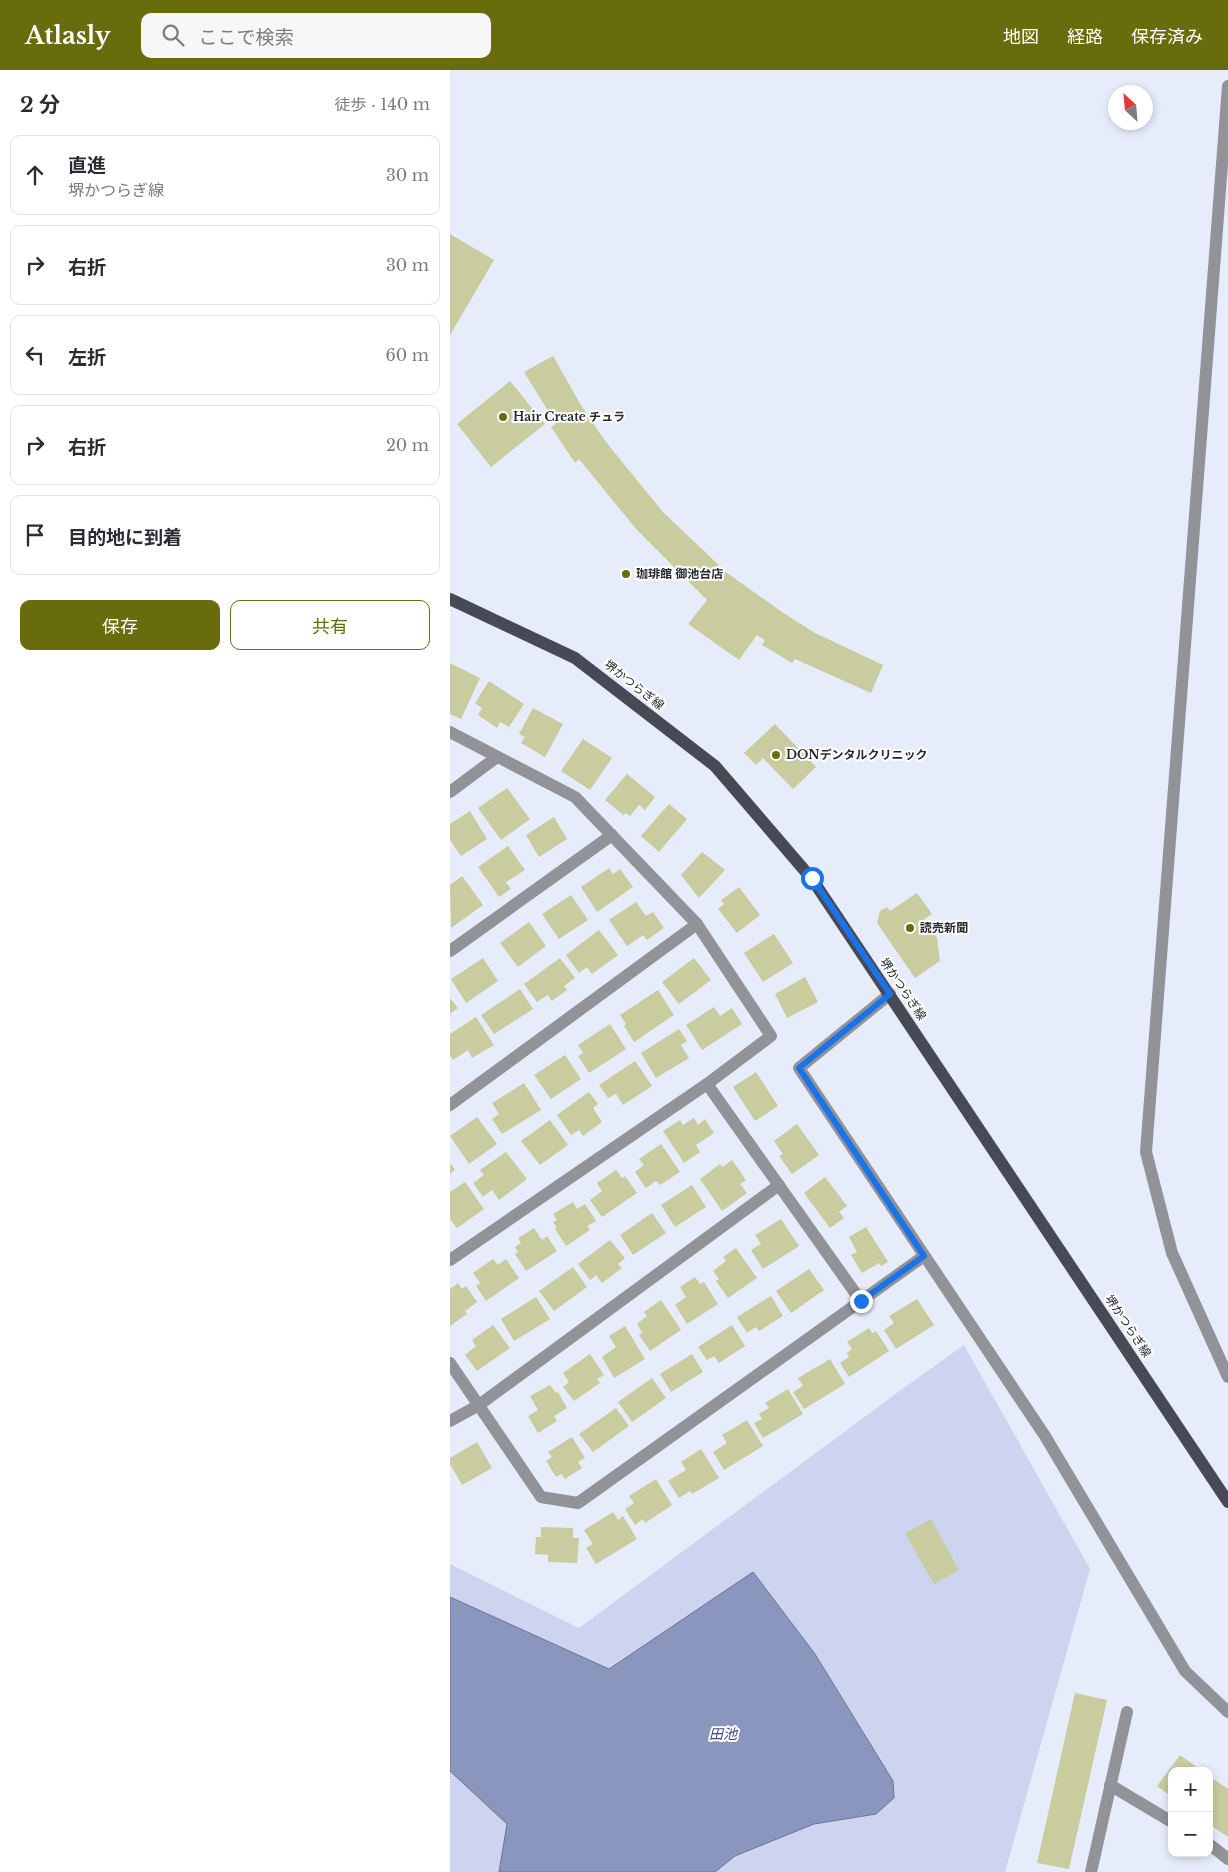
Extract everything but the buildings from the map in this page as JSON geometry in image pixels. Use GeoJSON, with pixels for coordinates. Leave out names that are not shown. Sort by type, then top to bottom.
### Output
{"type":"FeatureCollection","features":[{"type":"Feature","properties":{"kind":"main road","name":"堺かつらぎ線"},"geometry":{"type":"LineString","coordinates":[[450,599],[575,658],[716,766],[812,878],[1228,1502]]}},
{"type":"Feature","properties":{"kind":"street"},"geometry":{"type":"LineString","coordinates":[[1228,86],[1225,169],[1146,1152],[1172,1253],[1228,1377]]}},
{"type":"Feature","properties":{"kind":"street"},"geometry":{"type":"LineString","coordinates":[[450,732],[575,797],[697,924],[771,1036],[707,1084],[450,1260]]}},
{"type":"Feature","properties":{"kind":"street"},"geometry":{"type":"LineString","coordinates":[[450,792],[497,756]]}},
{"type":"Feature","properties":{"kind":"street"},"geometry":{"type":"LineString","coordinates":[[450,950],[612,835]]}},
{"type":"Feature","properties":{"kind":"street"},"geometry":{"type":"LineString","coordinates":[[450,1104],[697,924]]}},
{"type":"Feature","properties":{"kind":"street"},"geometry":{"type":"LineString","coordinates":[[890,994],[799,1068],[1044,1436],[1185,1671],[1228,1712]]}},
{"type":"Feature","properties":{"kind":"street"},"geometry":{"type":"LineString","coordinates":[[707,1084],[861,1301]]}},
{"type":"Feature","properties":{"kind":"street"},"geometry":{"type":"LineString","coordinates":[[450,1422],[479,1405],[779,1185]]}},
{"type":"Feature","properties":{"kind":"street"},"geometry":{"type":"LineString","coordinates":[[450,1363],[542,1497],[578,1503],[924,1256]]}},
{"type":"Feature","properties":{"kind":"street"},"geometry":{"type":"LineString","coordinates":[[1090,1872],[1127,1712]]}},
{"type":"Feature","properties":{"kind":"street"},"geometry":{"type":"LineString","coordinates":[[1110,1785],[1168,1820]]}},
{"type":"Feature","properties":{"kind":"street"},"geometry":{"type":"LineString","coordinates":[[1213,1846],[1228,1859]]}},
{"type":"Feature","properties":{"kind":"shaded area"},"geometry":{"type":"Polygon","coordinates":[[[964,1345],[1090,1569],[1005,1872],[450,1872],[450,1564],[579,1628],[964,1345]]]}},
{"type":"Feature","properties":{"kind":"water","name":"田池"},"geometry":{"type":"Polygon","coordinates":[[[753,1572],[815,1654],[893,1781],[894,1798],[876,1814],[814,1824],[735,1856],[715,1872],[499,1872],[507,1824],[450,1771],[450,1597],[609,1669],[753,1572]]]}},
{"type":"Feature","properties":{"kind":"place","name":"Hair Create チュラ"},"geometry":{"type":"Point","coordinates":[503,417]}},
{"type":"Feature","properties":{"kind":"place","name":"珈琲館 御池台店"},"geometry":{"type":"Point","coordinates":[626,574]}},
{"type":"Feature","properties":{"kind":"place","name":"DONデンタルクリニック"},"geometry":{"type":"Point","coordinates":[776,755]}},
{"type":"Feature","properties":{"kind":"place","name":"読売新聞"},"geometry":{"type":"Point","coordinates":[910,928]}},
{"type":"Feature","properties":{"kind":"route"},"geometry":{"type":"LineString","coordinates":[[812,878],[890,994],[799,1068],[924,1256],[861,1301]]}}]}
